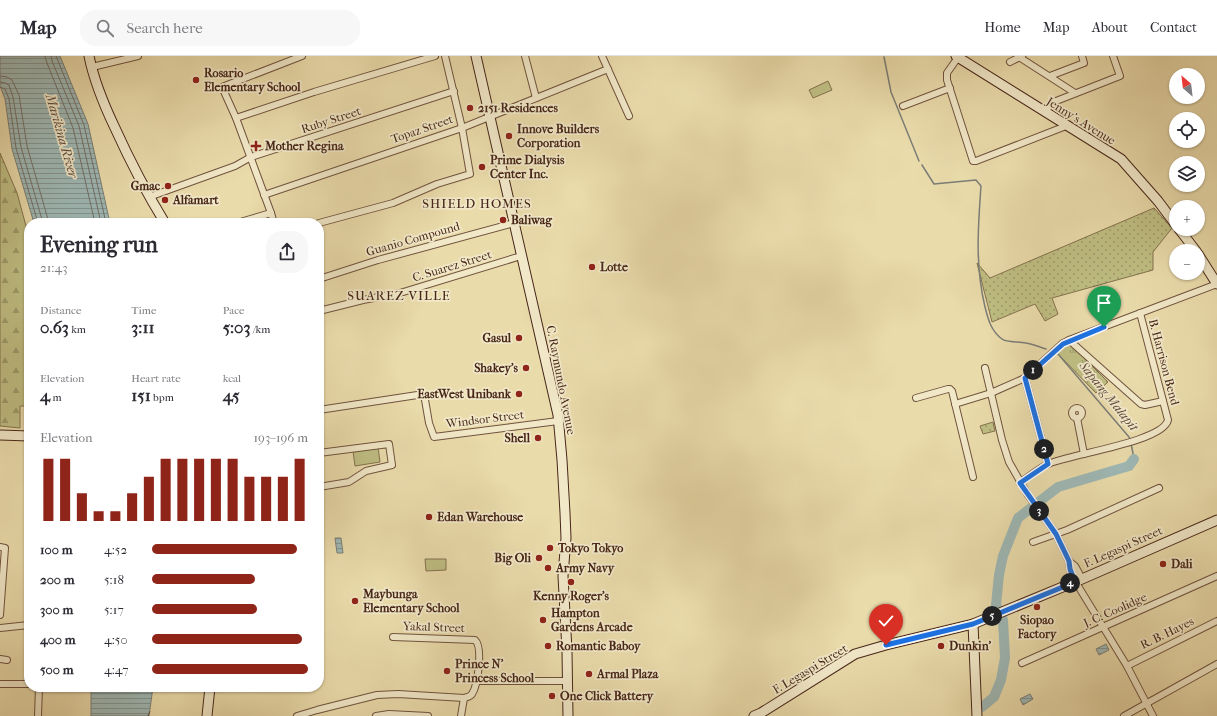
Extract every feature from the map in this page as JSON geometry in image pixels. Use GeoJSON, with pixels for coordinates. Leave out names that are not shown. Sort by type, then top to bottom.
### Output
{"type":"FeatureCollection","features":[{"type":"Feature","properties":{"kind":"main road"},"geometry":{"type":"LineString","coordinates":[[89,56],[98,88],[128,158],[162,218]]}},
{"type":"Feature","properties":{"kind":"main road","name":"C. Raymundo Avenue"},"geometry":{"type":"LineString","coordinates":[[476,56],[539,330],[558,421],[562,460],[566,538],[562,576],[568,681],[568,716]]}},
{"type":"Feature","properties":{"kind":"main road","name":"Jenny's Avenue"},"geometry":{"type":"LineString","coordinates":[[958,56],[1045,113],[1121,160],[1158,201],[1169,216]]}},
{"type":"Feature","properties":{"kind":"main road"},"geometry":{"type":"LineString","coordinates":[[1184,236],[1191,244]]}},
{"type":"Feature","properties":{"kind":"main road"},"geometry":{"type":"LineString","coordinates":[[1205,265],[1217,284]]}},
{"type":"Feature","properties":{"kind":"main road"},"geometry":{"type":"LineString","coordinates":[[0,435],[24,436]]}},
{"type":"Feature","properties":{"kind":"main road","name":"F. Legaspi Street"},"geometry":{"type":"LineString","coordinates":[[754,716],[855,654],[973,624],[1217,520]]}},
{"type":"Feature","properties":{"kind":"main road"},"geometry":{"type":"LineString","coordinates":[[973,624],[977,716]]}},
{"type":"Feature","properties":{"kind":"main road"},"geometry":{"type":"LineString","coordinates":[[207,716],[209,692]]}},
{"type":"Feature","properties":{"kind":"street"},"geometry":{"type":"LineString","coordinates":[[92,67],[138,56]]}},
{"type":"Feature","properties":{"kind":"street"},"geometry":{"type":"LineString","coordinates":[[272,218],[251,157],[222,87],[302,56]]}},
{"type":"Feature","properties":{"kind":"street"},"geometry":{"type":"LineString","coordinates":[[236,118],[314,92],[435,56]]}},
{"type":"Feature","properties":{"kind":"street"},"geometry":{"type":"LineString","coordinates":[[324,222],[393,203],[436,184],[470,174],[462,128],[445,56]]}},
{"type":"Feature","properties":{"kind":"street"},"geometry":{"type":"LineString","coordinates":[[525,56],[536,98]]}},
{"type":"Feature","properties":{"kind":"street"},"geometry":{"type":"LineString","coordinates":[[602,56],[629,116]]}},
{"type":"Feature","properties":{"kind":"street"},"geometry":{"type":"LineString","coordinates":[[958,56],[947,73],[950,88],[972,160],[976,161],[1066,126]]}},
{"type":"Feature","properties":{"kind":"street"},"geometry":{"type":"LineString","coordinates":[[1010,62],[1021,56],[1075,93]]}},
{"type":"Feature","properties":{"kind":"street"},"geometry":{"type":"LineString","coordinates":[[1050,76],[1084,63],[1082,56]]}},
{"type":"Feature","properties":{"kind":"street"},"geometry":{"type":"LineString","coordinates":[[1045,113],[1051,103],[1120,76],[1113,56]]}},
{"type":"Feature","properties":{"kind":"street","name":"Topaz Street"},"geometry":{"type":"LineString","coordinates":[[264,195],[462,128],[608,69]]}},
{"type":"Feature","properties":{"kind":"street"},"geometry":{"type":"LineString","coordinates":[[903,106],[950,88]]}},
{"type":"Feature","properties":{"kind":"street","name":"Ruby Street"},"geometry":{"type":"LineString","coordinates":[[149,197],[235,166],[251,157],[454,91]]}},
{"type":"Feature","properties":{"kind":"street"},"geometry":{"type":"LineString","coordinates":[[256,218],[271,214]]}},
{"type":"Feature","properties":{"kind":"street","name":"Guanio Compound"},"geometry":{"type":"LineString","coordinates":[[324,277],[378,260],[514,223]]}},
{"type":"Feature","properties":{"kind":"street","name":"C. Suarez Street"},"geometry":{"type":"LineString","coordinates":[[324,310],[400,293],[521,256]]}},
{"type":"Feature","properties":{"kind":"street"},"geometry":{"type":"LineString","coordinates":[[955,404],[991,393],[1025,378],[1069,340],[1217,284]]}},
{"type":"Feature","properties":{"kind":"street","name":"B. Harrison Bend"},"geometry":{"type":"LineString","coordinates":[[1020,483],[1048,464],[1135,441],[1165,427],[1168,420],[1140,313]]}},
{"type":"Feature","properties":{"kind":"street"},"geometry":{"type":"LineString","coordinates":[[1069,340],[1141,404],[1145,405],[1163,401]]}},
{"type":"Feature","properties":{"kind":"street"},"geometry":{"type":"LineString","coordinates":[[985,368],[1002,440],[1009,462],[1020,483],[1056,534],[1069,561],[1070,569],[1078,580],[1153,716]]}},
{"type":"Feature","properties":{"kind":"street"},"geometry":{"type":"LineString","coordinates":[[1025,378],[1048,464]]}},
{"type":"Feature","properties":{"kind":"street"},"geometry":{"type":"LineString","coordinates":[[916,398],[950,389],[973,477]]}},
{"type":"Feature","properties":{"kind":"street","name":"Windsor Street"},"geometry":{"type":"LineString","coordinates":[[324,409],[424,394],[428,423],[434,437],[558,421]]}},
{"type":"Feature","properties":{"kind":"street"},"geometry":{"type":"LineString","coordinates":[[1077,418],[1084,454]]}},
{"type":"Feature","properties":{"kind":"street"},"geometry":{"type":"LineString","coordinates":[[324,452],[389,444],[392,465],[366,471],[349,482],[324,486]]}},
{"type":"Feature","properties":{"kind":"street"},"geometry":{"type":"LineString","coordinates":[[1033,542],[1056,534],[1159,488]]}},
{"type":"Feature","properties":{"kind":"street"},"geometry":{"type":"LineString","coordinates":[[0,613],[3,547]]}},
{"type":"Feature","properties":{"kind":"street","name":"J. C. Coolidge"},"geometry":{"type":"LineString","coordinates":[[1022,663],[1217,576]]}},
{"type":"Feature","properties":{"kind":"street"},"geometry":{"type":"LineString","coordinates":[[1095,606],[1096,615]]}},
{"type":"Feature","properties":{"kind":"street","name":"R. B. Hayes"},"geometry":{"type":"LineString","coordinates":[[1126,666],[1217,621]]}},
{"type":"Feature","properties":{"kind":"street"},"geometry":{"type":"LineString","coordinates":[[0,628],[24,626]]}},
{"type":"Feature","properties":{"kind":"street","name":"Yakal Street"},"geometry":{"type":"LineString","coordinates":[[393,637],[475,640],[479,646],[478,681]]}},
{"type":"Feature","properties":{"kind":"street"},"geometry":{"type":"LineString","coordinates":[[0,659],[7,660]]}},
{"type":"Feature","properties":{"kind":"street"},"geometry":{"type":"LineString","coordinates":[[1124,716],[1217,664]]}},
{"type":"Feature","properties":{"kind":"street"},"geometry":{"type":"LineString","coordinates":[[297,716],[377,695],[398,694],[466,697],[472,694],[478,681],[568,681]]}},
{"type":"Feature","properties":{"kind":"street"},"geometry":{"type":"LineString","coordinates":[[0,684],[24,684]]}},
{"type":"Feature","properties":{"kind":"street"},"geometry":{"type":"LineString","coordinates":[[38,692],[38,716]]}},
{"type":"Feature","properties":{"kind":"street"},"geometry":{"type":"LineString","coordinates":[[461,716],[466,697]]}},
{"type":"Feature","properties":{"kind":"street"},"geometry":{"type":"LineString","coordinates":[[376,716],[389,714],[428,716]]}},
{"type":"Feature","properties":{"kind":"green space"},"geometry":{"type":"Polygon","coordinates":[[[828,81],[832,90],[813,98],[809,90],[828,81]]]}},
{"type":"Feature","properties":{"kind":"green space"},"geometry":{"type":"Polygon","coordinates":[[[0,153],[17,193],[24,219],[24,406],[20,406],[20,428],[0,426],[0,153]]]}},
{"type":"Feature","properties":{"kind":"green space"},"geometry":{"type":"Polygon","coordinates":[[[1154,208],[1169,225],[1169,232],[1153,252],[1153,270],[1052,298],[1058,314],[1045,321],[1035,304],[992,322],[977,263],[990,278],[1154,208]]]}},
{"type":"Feature","properties":{"kind":"green space"},"geometry":{"type":"Polygon","coordinates":[[[1068,342],[1108,382],[1096,393],[1057,353],[1068,342]]]}},
{"type":"Feature","properties":{"kind":"green space"},"geometry":{"type":"Polygon","coordinates":[[[993,422],[995,431],[983,434],[980,426],[993,422]]]}},
{"type":"Feature","properties":{"kind":"green space"},"geometry":{"type":"Polygon","coordinates":[[[378,447],[380,462],[355,466],[353,451],[378,447]]]}},
{"type":"Feature","properties":{"kind":"green space"},"geometry":{"type":"Polygon","coordinates":[[[425,559],[446,559],[446,570],[426,571],[425,559]]]}},
{"type":"Feature","properties":{"kind":"water","name":"Marikina River"},"geometry":{"type":"Polygon","coordinates":[[[0,56],[60,56],[88,124],[109,218],[33,218],[12,149],[5,99],[0,86],[0,56]]]}},
{"type":"Feature","properties":{"kind":"water"},"geometry":{"type":"Polygon","coordinates":[[[335,538],[341,538],[343,553],[337,553],[335,538]]]}},
{"type":"Feature","properties":{"kind":"water"},"geometry":{"type":"Polygon","coordinates":[[[1106,644],[1109,650],[1099,655],[1096,649],[1106,644]]]}},
{"type":"Feature","properties":{"kind":"water"},"geometry":{"type":"Polygon","coordinates":[[[91,692],[152,692],[149,716],[91,716],[91,692]]]}},
{"type":"Feature","properties":{"kind":"water"},"geometry":{"type":"Polygon","coordinates":[[[1030,694],[1033,699],[1023,705],[1020,699],[1030,694]]]}},
{"type":"Feature","properties":{"kind":"waterway"},"geometry":{"type":"LineString","coordinates":[[884,57],[891,92],[919,161]]}},
{"type":"Feature","properties":{"kind":"waterway","name":"Sapang Malapit"},"geometry":{"type":"LineString","coordinates":[[922,165],[934,184],[976,180],[981,186],[978,246],[982,291],[989,320],[995,332],[1002,339],[1029,343],[1046,349]]}},
{"type":"Feature","properties":{"kind":"waterway","name":"Sapang Malapit"},"geometry":{"type":"LineString","coordinates":[[1058,354],[1130,439]]}},
{"type":"Feature","properties":{"kind":"waterway","name":"Sapang Malapit"},"geometry":{"type":"LineString","coordinates":[[1131,443],[1134,459]]}},
{"type":"Feature","properties":{"kind":"waterway","name":"Sapang Malapit"},"geometry":{"type":"LineString","coordinates":[[982,707],[994,697],[1001,680],[1005,658],[1003,620],[996,605],[999,575],[1003,556],[1018,518],[1058,487],[1129,466],[1134,459]]}},
{"type":"Feature","properties":{"kind":"ferry route"},"geometry":{"type":"LineString","coordinates":[[148,716],[150,711]]}},
{"type":"Feature","properties":{"kind":"place","name":"Rosario Elementary School"},"geometry":{"type":"Point","coordinates":[196,80]}},
{"type":"Feature","properties":{"kind":"place","name":"2151 Residences"},"geometry":{"type":"Point","coordinates":[470,108]}},
{"type":"Feature","properties":{"kind":"place","name":"Innove Builders Corporation"},"geometry":{"type":"Point","coordinates":[509,136]}},
{"type":"Feature","properties":{"kind":"place","name":"Mother Regina"},"geometry":{"type":"Point","coordinates":[256,146]}},
{"type":"Feature","properties":{"kind":"place","name":"Prime Dialysis Center Inc."},"geometry":{"type":"Point","coordinates":[482,167]}},
{"type":"Feature","properties":{"kind":"place","name":"Gmac"},"geometry":{"type":"Point","coordinates":[168,186]}},
{"type":"Feature","properties":{"kind":"place","name":"Alfamart"},"geometry":{"type":"Point","coordinates":[165,200]}},
{"type":"Feature","properties":{"kind":"place","name":"Baliwag"},"geometry":{"type":"Point","coordinates":[503,220]}},
{"type":"Feature","properties":{"kind":"place","name":"Lotte"},"geometry":{"type":"Point","coordinates":[592,267]}},
{"type":"Feature","properties":{"kind":"place","name":"Gasul"},"geometry":{"type":"Point","coordinates":[519,338]}},
{"type":"Feature","properties":{"kind":"place","name":"Shakey's"},"geometry":{"type":"Point","coordinates":[526,368]}},
{"type":"Feature","properties":{"kind":"place","name":"EastWest Unibank"},"geometry":{"type":"Point","coordinates":[519,394]}},
{"type":"Feature","properties":{"kind":"place","name":"Shell"},"geometry":{"type":"Point","coordinates":[538,438]}},
{"type":"Feature","properties":{"kind":"place","name":"Edan Warehouse"},"geometry":{"type":"Point","coordinates":[429,517]}},
{"type":"Feature","properties":{"kind":"place","name":"Tokyo Tokyo"},"geometry":{"type":"Point","coordinates":[550,548]}},
{"type":"Feature","properties":{"kind":"place","name":"Big Oli"},"geometry":{"type":"Point","coordinates":[539,558]}},
{"type":"Feature","properties":{"kind":"place","name":"Dali"},"geometry":{"type":"Point","coordinates":[1163,564]}},
{"type":"Feature","properties":{"kind":"place","name":"Army Navy"},"geometry":{"type":"Point","coordinates":[548,568]}},
{"type":"Feature","properties":{"kind":"place","name":"Kenny Roger's"},"geometry":{"type":"Point","coordinates":[571,582]}},
{"type":"Feature","properties":{"kind":"place","name":"Maybunga Elementary School"},"geometry":{"type":"Point","coordinates":[355,601]}},
{"type":"Feature","properties":{"kind":"place","name":"Siopao Factory"},"geometry":{"type":"Point","coordinates":[1037,607]}},
{"type":"Feature","properties":{"kind":"place","name":"Hampton Gardens Arcade"},"geometry":{"type":"Point","coordinates":[543,620]}},
{"type":"Feature","properties":{"kind":"place","name":"Romantic Baboy"},"geometry":{"type":"Point","coordinates":[548,646]}},
{"type":"Feature","properties":{"kind":"place","name":"Dunkin'"},"geometry":{"type":"Point","coordinates":[941,646]}},
{"type":"Feature","properties":{"kind":"place","name":"Prince N' Princess School"},"geometry":{"type":"Point","coordinates":[447,671]}},
{"type":"Feature","properties":{"kind":"place","name":"Armal Plaza"},"geometry":{"type":"Point","coordinates":[589,674]}},
{"type":"Feature","properties":{"kind":"place","name":"One Click Battery"},"geometry":{"type":"Point","coordinates":[552,696]}},
{"type":"Feature","properties":{"kind":"district","name":"SHIELD HOMES"},"geometry":{"type":"Point","coordinates":[477,203]}},
{"type":"Feature","properties":{"kind":"district","name":"SUAREZ VILLE"},"geometry":{"type":"Point","coordinates":[399,295]}},
{"type":"Feature","properties":{"kind":"route"},"geometry":{"type":"LineString","coordinates":[[886,645],[973,624],[1075,582],[1070,569],[1069,561],[1061,542],[1020,483],[1048,464],[1025,378],[1069,340],[1104,327]]}}]}
